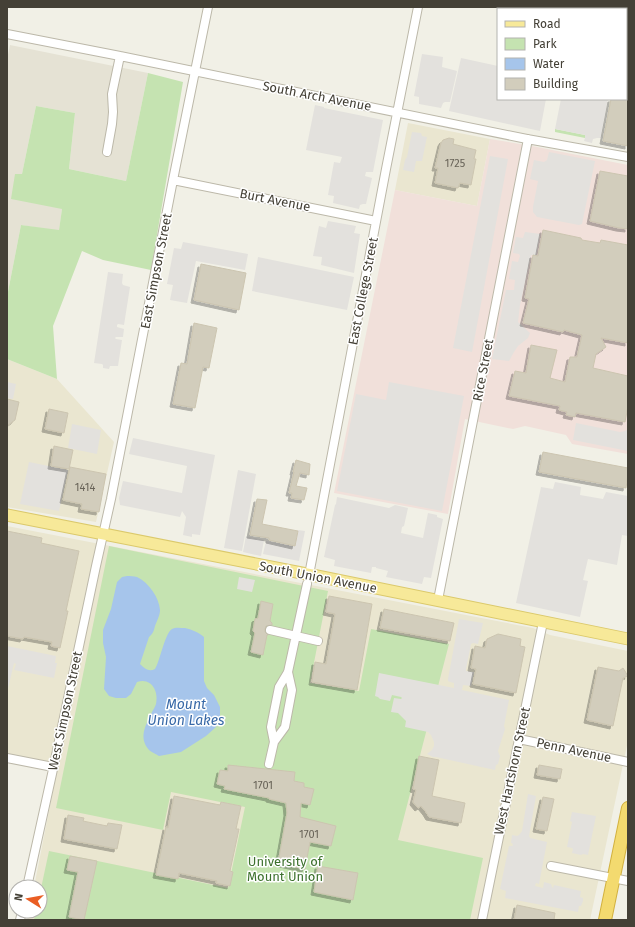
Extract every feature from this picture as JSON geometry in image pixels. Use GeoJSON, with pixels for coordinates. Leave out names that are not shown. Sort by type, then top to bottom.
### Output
{"type":"FeatureCollection","features":[{"type":"Feature","properties":{"kind":"highway"},"geometry":{"type":"LineString","coordinates":[[605,920],[628,808]]}},
{"type":"Feature","properties":{"kind":"main road","name":"South Union Avenue"},"geometry":{"type":"LineString","coordinates":[[7,515],[103,534],[308,580],[438,600],[628,639]]}},
{"type":"Feature","properties":{"kind":"street","name":"East Simpson Street"},"geometry":{"type":"LineString","coordinates":[[103,534],[208,7]]}},
{"type":"Feature","properties":{"kind":"street","name":"East College Street"},"geometry":{"type":"LineString","coordinates":[[288,672],[308,580],[418,7]]}},
{"type":"Feature","properties":{"kind":"street","name":"South Arch Avenue"},"geometry":{"type":"LineString","coordinates":[[7,34],[628,158]]}},
{"type":"Feature","properties":{"kind":"street"},"geometry":{"type":"LineString","coordinates":[[107,152],[112,124],[112,94],[120,56]]}},
{"type":"Feature","properties":{"kind":"street","name":"Rice Street"},"geometry":{"type":"LineString","coordinates":[[438,600],[528,139]]}},
{"type":"Feature","properties":{"kind":"street","name":"Burt Avenue"},"geometry":{"type":"LineString","coordinates":[[173,180],[376,221]]}},
{"type":"Feature","properties":{"kind":"street","name":"West Simpson Street"},"geometry":{"type":"LineString","coordinates":[[29,879],[103,534]]}},
{"type":"Feature","properties":{"kind":"street","name":"West Hartshorn Street"},"geometry":{"type":"LineString","coordinates":[[482,920],[543,622]]}},
{"type":"Feature","properties":{"kind":"street"},"geometry":{"type":"LineString","coordinates":[[270,630],[318,641]]}},
{"type":"Feature","properties":{"kind":"street"},"geometry":{"type":"LineString","coordinates":[[274,742],[271,727],[279,687],[288,672]]}},
{"type":"Feature","properties":{"kind":"street"},"geometry":{"type":"LineString","coordinates":[[269,764],[274,742],[284,727],[286,720],[292,690],[288,672]]}},
{"type":"Feature","properties":{"kind":"street","name":"Penn Avenue"},"geometry":{"type":"LineString","coordinates":[[519,739],[628,762]]}},
{"type":"Feature","properties":{"kind":"street"},"geometry":{"type":"LineString","coordinates":[[7,758],[53,766]]}},
{"type":"Feature","properties":{"kind":"street"},"geometry":{"type":"LineString","coordinates":[[551,866],[628,881]]}},
{"type":"Feature","properties":{"kind":"shaded area"},"geometry":{"type":"Polygon","coordinates":[[[10,45],[148,73],[126,181],[69,169],[75,113],[36,106],[22,174],[62,209],[59,231],[21,225],[7,297],[7,59],[10,45]]]}},
{"type":"Feature","properties":{"kind":"shaded area"},"geometry":{"type":"Polygon","coordinates":[[[422,54],[443,57],[442,67],[457,71],[450,102],[443,103],[441,108],[419,104],[419,97],[414,96],[422,54]]]}},
{"type":"Feature","properties":{"kind":"shaded area"},"geometry":{"type":"Polygon","coordinates":[[[461,58],[497,66],[497,100],[546,100],[540,131],[449,111],[461,58]]]}},
{"type":"Feature","properties":{"kind":"shaded area"},"geometry":{"type":"Polygon","coordinates":[[[561,100],[608,100],[601,138],[593,139],[592,143],[584,141],[585,135],[555,129],[561,100]]]}},
{"type":"Feature","properties":{"kind":"shaded area"},"geometry":{"type":"Polygon","coordinates":[[[315,105],[383,120],[373,172],[366,172],[365,176],[372,178],[366,204],[360,205],[359,209],[333,203],[334,196],[328,195],[334,162],[340,163],[342,157],[306,150],[315,105]]]}},
{"type":"Feature","properties":{"kind":"shaded area"},"geometry":{"type":"Polygon","coordinates":[[[408,123],[490,139],[477,206],[395,190],[408,123]]]}},
{"type":"Feature","properties":{"kind":"shaded area"},"geometry":{"type":"Polygon","coordinates":[[[412,132],[421,133],[422,136],[427,137],[422,161],[416,161],[414,172],[403,170],[412,132]]]}},
{"type":"Feature","properties":{"kind":"shaded area"},"geometry":{"type":"Polygon","coordinates":[[[490,139],[628,165],[628,454],[572,444],[566,435],[525,426],[513,429],[465,419],[448,514],[334,493],[395,190],[477,206],[490,139]]]}},
{"type":"Feature","properties":{"kind":"shaded area"},"geometry":{"type":"Polygon","coordinates":[[[549,152],[595,161],[582,224],[579,225],[537,217],[533,212],[538,181],[530,179],[534,160],[544,162],[547,160],[549,152]]]}},
{"type":"Feature","properties":{"kind":"shaded area"},"geometry":{"type":"Polygon","coordinates":[[[490,156],[508,159],[472,352],[453,348],[490,156]]]}},
{"type":"Feature","properties":{"kind":"shaded area"},"geometry":{"type":"Polygon","coordinates":[[[328,221],[356,226],[354,233],[360,234],[354,273],[321,265],[322,257],[313,256],[319,226],[326,228],[328,221]]]}},
{"type":"Feature","properties":{"kind":"shaded area"},"geometry":{"type":"Polygon","coordinates":[[[525,232],[540,234],[536,256],[531,255],[520,305],[518,322],[530,333],[528,338],[518,346],[509,361],[492,359],[506,290],[514,290],[515,280],[509,279],[512,261],[518,262],[520,256],[519,254],[513,253],[516,237],[523,238],[525,232]]]}},
{"type":"Feature","properties":{"kind":"shaded area"},"geometry":{"type":"Polygon","coordinates":[[[183,242],[248,254],[245,270],[196,261],[187,303],[170,300],[173,285],[167,284],[174,248],[181,249],[183,242]]]}},
{"type":"Feature","properties":{"kind":"shaded area"},"geometry":{"type":"Polygon","coordinates":[[[258,257],[354,277],[347,310],[252,291],[258,257]]]}},
{"type":"Feature","properties":{"kind":"shaded area"},"geometry":{"type":"Polygon","coordinates":[[[108,272],[123,274],[123,285],[130,287],[124,325],[117,325],[117,327],[124,329],[123,337],[115,338],[122,340],[118,366],[110,366],[109,369],[103,368],[102,364],[94,363],[108,272]]]}},
{"type":"Feature","properties":{"kind":"shaded area"},"geometry":{"type":"Polygon","coordinates":[[[7,359],[57,379],[114,442],[96,522],[7,507],[7,359]]]}},
{"type":"Feature","properties":{"kind":"shaded area"},"geometry":{"type":"Polygon","coordinates":[[[7,382],[16,384],[13,399],[7,398],[7,382]]]}},
{"type":"Feature","properties":{"kind":"shaded area"},"geometry":{"type":"Polygon","coordinates":[[[389,382],[464,396],[442,511],[337,491],[356,394],[386,400],[389,382]]]}},
{"type":"Feature","properties":{"kind":"shaded area"},"geometry":{"type":"Polygon","coordinates":[[[576,423],[620,432],[628,429],[628,451],[573,440],[576,423]]]}},
{"type":"Feature","properties":{"kind":"shaded area"},"geometry":{"type":"Polygon","coordinates":[[[72,424],[101,430],[97,454],[68,448],[72,424]]]}},
{"type":"Feature","properties":{"kind":"shaded area"},"geometry":{"type":"Polygon","coordinates":[[[133,438],[215,455],[200,535],[192,534],[192,537],[183,535],[186,517],[182,511],[180,517],[120,505],[119,498],[123,481],[182,493],[187,466],[129,454],[133,438]]]}},
{"type":"Feature","properties":{"kind":"shaded area"},"geometry":{"type":"Polygon","coordinates":[[[29,462],[68,470],[59,511],[20,504],[29,462]]]}},
{"type":"Feature","properties":{"kind":"shaded area"},"geometry":{"type":"Polygon","coordinates":[[[238,470],[256,474],[242,551],[224,548],[238,470]]]}},
{"type":"Feature","properties":{"kind":"shaded area"},"geometry":{"type":"Polygon","coordinates":[[[555,482],[581,487],[580,495],[603,499],[606,492],[628,496],[628,536],[622,535],[617,565],[588,559],[583,580],[588,581],[580,617],[516,603],[541,487],[553,489],[555,482]]]}},
{"type":"Feature","properties":{"kind":"shaded area"},"geometry":{"type":"Polygon","coordinates":[[[337,497],[389,508],[395,505],[408,508],[401,533],[423,538],[428,513],[437,515],[437,517],[443,519],[431,578],[424,577],[422,584],[386,577],[388,571],[376,567],[372,567],[371,573],[334,566],[335,560],[324,557],[337,497]]]}},
{"type":"Feature","properties":{"kind":"shaded area","name":"University of Mount Union"},"geometry":{"type":"Polygon","coordinates":[[[7,526],[533,628],[550,635],[628,651],[628,741],[590,920],[27,920],[48,919],[48,879],[36,879],[58,765],[7,754],[7,526]]]}},
{"type":"Feature","properties":{"kind":"shaded area"},"geometry":{"type":"Polygon","coordinates":[[[298,530],[305,531],[299,561],[263,554],[266,541],[295,546],[298,530]]]}},
{"type":"Feature","properties":{"kind":"shaded area"},"geometry":{"type":"Polygon","coordinates":[[[246,536],[264,540],[261,556],[243,552],[246,536]]]}},
{"type":"Feature","properties":{"kind":"shaded area"},"geometry":{"type":"Polygon","coordinates":[[[239,577],[255,580],[252,592],[237,589],[239,577]]]}},
{"type":"Feature","properties":{"kind":"shaded area"},"geometry":{"type":"Polygon","coordinates":[[[459,619],[483,623],[478,644],[471,644],[466,669],[466,671],[474,672],[471,686],[463,685],[462,690],[509,700],[504,726],[505,729],[498,751],[500,756],[495,770],[433,757],[427,754],[434,746],[431,735],[428,732],[405,727],[406,721],[398,713],[391,712],[394,698],[402,698],[392,695],[390,701],[380,699],[375,696],[379,673],[454,688],[454,683],[448,681],[448,679],[459,619]]]}},
{"type":"Feature","properties":{"kind":"shaded area"},"geometry":{"type":"Polygon","coordinates":[[[7,646],[56,656],[55,663],[57,663],[54,678],[14,670],[16,664],[14,663],[7,693],[7,646]]]}},
{"type":"Feature","properties":{"kind":"shaded area"},"geometry":{"type":"Polygon","coordinates":[[[528,794],[536,796],[529,836],[530,838],[547,842],[539,884],[536,883],[535,886],[543,888],[544,882],[551,884],[553,888],[554,885],[581,891],[580,897],[583,898],[583,901],[581,906],[579,906],[578,912],[505,898],[506,891],[500,889],[509,846],[513,845],[511,843],[512,835],[517,836],[522,831],[528,794]]]}},
{"type":"Feature","properties":{"kind":"shaded area"},"geometry":{"type":"Polygon","coordinates":[[[572,812],[596,816],[588,855],[572,853],[573,849],[567,847],[572,822],[570,821],[572,812]]]}},
{"type":"Feature","properties":{"kind":"green space"},"geometry":{"type":"Polygon","coordinates":[[[148,73],[183,82],[151,270],[103,260],[82,251],[53,326],[57,379],[7,359],[7,297],[21,225],[59,230],[62,209],[11,199],[15,174],[22,174],[36,106],[75,113],[69,169],[126,181],[148,73]]]}},
{"type":"Feature","properties":{"kind":"green space"},"geometry":{"type":"Polygon","coordinates":[[[555,129],[585,135],[585,138],[555,132],[555,129]]]}},
{"type":"Feature","properties":{"kind":"green space"},"geometry":{"type":"Polygon","coordinates":[[[109,546],[328,591],[310,683],[359,691],[371,629],[449,644],[398,840],[483,858],[470,920],[34,920],[48,919],[48,879],[43,879],[49,851],[228,888],[245,807],[171,792],[163,830],[56,808],[109,546]]]}},
{"type":"Feature","properties":{"kind":"water","name":"Mount Union Lakes"},"geometry":{"type":"Polygon","coordinates":[[[122,577],[137,577],[146,583],[158,600],[160,610],[159,616],[153,632],[149,637],[140,664],[147,670],[155,669],[167,636],[172,629],[185,628],[195,631],[204,637],[204,681],[220,707],[220,715],[216,727],[206,736],[181,752],[159,756],[150,751],[146,745],[144,740],[144,731],[156,705],[157,699],[155,690],[150,683],[142,681],[137,682],[131,694],[126,698],[109,696],[104,689],[106,657],[103,643],[103,630],[111,609],[117,582],[122,577]]]}},
{"type":"Feature","properties":{"kind":"building"},"geometry":{"type":"Polygon","coordinates":[[[628,99],[628,146],[603,141],[611,100],[628,99]]]}},
{"type":"Feature","properties":{"kind":"building"},"geometry":{"type":"Polygon","coordinates":[[[449,138],[454,139],[453,144],[476,150],[474,159],[476,159],[471,185],[460,183],[458,188],[435,183],[438,168],[435,168],[441,143],[443,140],[449,138]]]}},
{"type":"Feature","properties":{"kind":"building"},"geometry":{"type":"Polygon","coordinates":[[[600,171],[628,176],[628,229],[590,221],[600,171]]]}},
{"type":"Feature","properties":{"kind":"building"},"geometry":{"type":"Polygon","coordinates":[[[543,230],[581,238],[582,240],[600,243],[601,240],[628,245],[628,343],[601,338],[606,347],[596,354],[593,368],[628,376],[628,406],[625,422],[576,413],[575,417],[566,415],[567,412],[559,410],[560,406],[509,396],[515,371],[526,373],[531,345],[557,350],[550,378],[565,382],[570,357],[577,357],[582,335],[564,330],[563,332],[523,323],[529,299],[525,298],[533,255],[538,256],[543,230]]]}},
{"type":"Feature","properties":{"kind":"building"},"geometry":{"type":"Polygon","coordinates":[[[201,264],[246,273],[239,310],[194,300],[201,264]]]}},
{"type":"Feature","properties":{"kind":"building"},"geometry":{"type":"Polygon","coordinates":[[[194,323],[217,328],[209,368],[203,367],[195,408],[173,404],[181,363],[187,364],[194,323]]]}},
{"type":"Feature","properties":{"kind":"building"},"geometry":{"type":"Polygon","coordinates":[[[7,399],[19,402],[15,420],[7,426],[7,399]]]}},
{"type":"Feature","properties":{"kind":"building"},"geometry":{"type":"Polygon","coordinates":[[[49,409],[68,413],[64,433],[45,429],[49,409]]]}},
{"type":"Feature","properties":{"kind":"building"},"geometry":{"type":"Polygon","coordinates":[[[54,446],[73,450],[69,469],[51,466],[54,446]]]}},
{"type":"Feature","properties":{"kind":"building"},"geometry":{"type":"Polygon","coordinates":[[[543,452],[628,468],[626,488],[539,472],[543,452]]]}},
{"type":"Feature","properties":{"kind":"building"},"geometry":{"type":"Polygon","coordinates":[[[296,460],[310,464],[309,475],[300,473],[296,486],[307,488],[304,500],[291,498],[292,493],[289,493],[296,460]]]}},
{"type":"Feature","properties":{"kind":"building"},"geometry":{"type":"Polygon","coordinates":[[[70,467],[106,474],[99,512],[81,509],[82,504],[63,500],[70,467]]]}},
{"type":"Feature","properties":{"kind":"building"},"geometry":{"type":"Polygon","coordinates":[[[257,499],[267,500],[262,524],[298,531],[295,546],[269,540],[269,538],[250,535],[257,499]]]}},
{"type":"Feature","properties":{"kind":"building"},"geometry":{"type":"Polygon","coordinates":[[[7,531],[42,538],[41,543],[79,551],[66,611],[68,611],[60,648],[51,646],[52,642],[24,637],[23,639],[7,636],[7,531]]]}},
{"type":"Feature","properties":{"kind":"building"},"geometry":{"type":"Polygon","coordinates":[[[329,596],[372,604],[357,690],[312,682],[315,662],[326,664],[335,614],[326,612],[329,596]]]}},
{"type":"Feature","properties":{"kind":"building"},"geometry":{"type":"Polygon","coordinates":[[[261,601],[273,604],[270,621],[272,625],[266,626],[265,629],[265,632],[268,635],[263,655],[251,652],[255,633],[253,631],[255,619],[258,618],[261,601]]]}},
{"type":"Feature","properties":{"kind":"building"},"geometry":{"type":"Polygon","coordinates":[[[384,609],[454,623],[450,641],[380,628],[384,609]]]}},
{"type":"Feature","properties":{"kind":"building"},"geometry":{"type":"Polygon","coordinates":[[[498,634],[521,639],[520,646],[525,647],[516,693],[473,684],[476,669],[471,668],[475,646],[485,648],[487,639],[498,634]]]}},
{"type":"Feature","properties":{"kind":"building"},"geometry":{"type":"Polygon","coordinates":[[[598,667],[619,671],[623,668],[628,676],[623,678],[613,726],[587,720],[598,667]]]}},
{"type":"Feature","properties":{"kind":"building"},"geometry":{"type":"Polygon","coordinates":[[[419,756],[439,760],[432,796],[465,803],[461,823],[429,817],[421,806],[418,808],[413,802],[416,790],[413,789],[419,756]]]}},
{"type":"Feature","properties":{"kind":"building"},"geometry":{"type":"Polygon","coordinates":[[[228,765],[295,772],[294,781],[304,783],[304,787],[314,789],[310,805],[301,803],[300,817],[336,826],[331,846],[310,842],[305,869],[278,863],[287,813],[286,803],[224,789],[225,786],[217,784],[220,770],[228,771],[228,765]]]}},
{"type":"Feature","properties":{"kind":"building"},"geometry":{"type":"Polygon","coordinates":[[[539,765],[562,769],[560,779],[537,775],[539,765]]]}},
{"type":"Feature","properties":{"kind":"building"},"geometry":{"type":"Polygon","coordinates":[[[174,796],[220,805],[221,802],[241,806],[236,829],[239,829],[230,871],[233,872],[230,886],[216,883],[217,881],[179,873],[178,879],[156,875],[166,827],[168,828],[174,796]]]}},
{"type":"Feature","properties":{"kind":"building"},"geometry":{"type":"Polygon","coordinates":[[[543,797],[554,799],[547,831],[536,829],[543,797]]]}},
{"type":"Feature","properties":{"kind":"building"},"geometry":{"type":"Polygon","coordinates":[[[68,815],[84,818],[83,821],[107,826],[108,823],[122,825],[117,849],[64,839],[68,815]]]}},
{"type":"Feature","properties":{"kind":"building"},"geometry":{"type":"Polygon","coordinates":[[[70,856],[97,861],[84,920],[69,917],[78,872],[67,870],[70,856]]]}},
{"type":"Feature","properties":{"kind":"building"},"geometry":{"type":"Polygon","coordinates":[[[318,866],[358,873],[353,900],[314,892],[318,866]]]}},
{"type":"Feature","properties":{"kind":"building"},"geometry":{"type":"Polygon","coordinates":[[[517,905],[555,913],[554,920],[514,920],[517,905]]]}}]}
